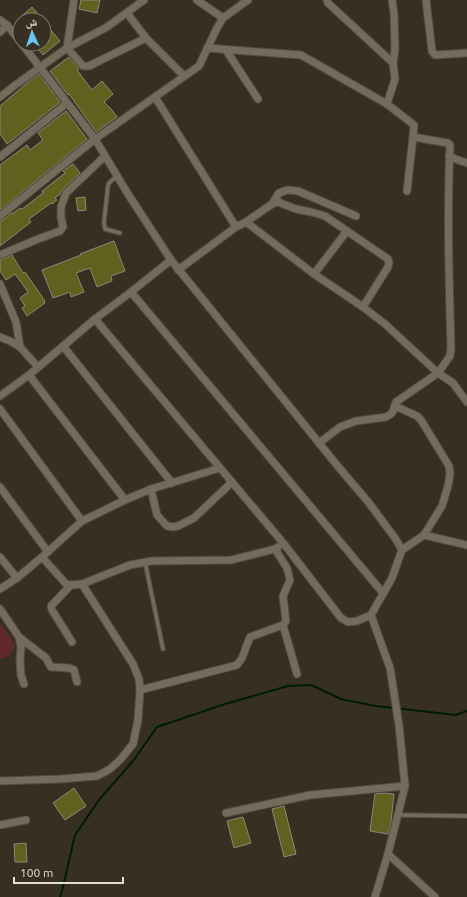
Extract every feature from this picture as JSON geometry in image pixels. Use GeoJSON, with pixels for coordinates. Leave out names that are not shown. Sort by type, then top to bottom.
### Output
{"type":"FeatureCollection","features":[{"type":"Feature","properties":{"kind":"street"},"geometry":{"type":"LineString","coordinates":[[74,0],[67,48],[83,66],[86,67],[146,38]]}},
{"type":"Feature","properties":{"kind":"street"},"geometry":{"type":"LineString","coordinates":[[0,97],[67,48],[107,27],[144,0]]}},
{"type":"Feature","properties":{"kind":"street"},"geometry":{"type":"LineString","coordinates":[[197,0],[223,18]]}},
{"type":"Feature","properties":{"kind":"street"},"geometry":{"type":"LineString","coordinates":[[0,216],[95,140],[199,66],[223,18],[248,0]]}},
{"type":"Feature","properties":{"kind":"street"},"geometry":{"type":"LineString","coordinates":[[327,0],[393,63]]}},
{"type":"Feature","properties":{"kind":"street"},"geometry":{"type":"LineString","coordinates":[[387,104],[395,79],[393,63],[395,49],[394,13],[392,0]]}},
{"type":"Feature","properties":{"kind":"street"},"geometry":{"type":"LineString","coordinates":[[426,0],[432,51],[435,55],[467,53]]}},
{"type":"Feature","properties":{"kind":"street"},"geometry":{"type":"LineString","coordinates":[[127,12],[146,38],[184,76]]}},
{"type":"Feature","properties":{"kind":"street"},"geometry":{"type":"LineString","coordinates":[[0,20],[12,31]]}},
{"type":"Feature","properties":{"kind":"street"},"geometry":{"type":"LineString","coordinates":[[0,32],[7,25]]}},
{"type":"Feature","properties":{"kind":"street"},"geometry":{"type":"LineString","coordinates":[[207,48],[301,55],[387,104],[414,125],[407,191]]}},
{"type":"Feature","properties":{"kind":"street"},"geometry":{"type":"LineString","coordinates":[[226,50],[258,99]]}},
{"type":"Feature","properties":{"kind":"street"},"geometry":{"type":"LineString","coordinates":[[28,52],[95,140],[178,270],[369,503],[402,550]]}},
{"type":"Feature","properties":{"kind":"street"},"geometry":{"type":"LineString","coordinates":[[155,97],[236,227]]}},
{"type":"Feature","properties":{"kind":"street"},"geometry":{"type":"LineString","coordinates":[[0,156],[67,103]]}},
{"type":"Feature","properties":{"kind":"street"},"geometry":{"type":"LineString","coordinates":[[319,443],[340,427],[356,421],[386,417],[391,414],[396,402],[400,398],[438,373],[450,356],[448,184],[450,145],[448,143],[413,137]]}},
{"type":"Feature","properties":{"kind":"street"},"geometry":{"type":"LineString","coordinates":[[0,255],[60,231],[63,227],[61,208],[66,193],[105,156]]}},
{"type":"Feature","properties":{"kind":"street"},"geometry":{"type":"LineString","coordinates":[[450,156],[467,163]]}},
{"type":"Feature","properties":{"kind":"street"},"geometry":{"type":"LineString","coordinates":[[272,204],[278,193],[287,190],[298,191],[356,216]]}},
{"type":"Feature","properties":{"kind":"street"},"geometry":{"type":"LineString","coordinates":[[178,270],[236,227],[272,204],[278,202],[296,209],[325,216],[388,259],[388,267],[363,307]]}},
{"type":"Feature","properties":{"kind":"street"},"geometry":{"type":"LineString","coordinates":[[246,222],[256,228],[314,274],[363,307],[385,324],[438,373],[453,383],[467,402]]}},
{"type":"Feature","properties":{"kind":"street"},"geometry":{"type":"LineString","coordinates":[[314,274],[347,231]]}},
{"type":"Feature","properties":{"kind":"street"},"geometry":{"type":"LineString","coordinates":[[0,396],[29,375],[94,319],[171,260]]}},
{"type":"Feature","properties":{"kind":"street"},"geometry":{"type":"LineString","coordinates":[[0,284],[16,322],[20,347]]}},
{"type":"Feature","properties":{"kind":"street"},"geometry":{"type":"LineString","coordinates":[[131,292],[383,594]]}},
{"type":"Feature","properties":{"kind":"street"},"geometry":{"type":"LineString","coordinates":[[94,319],[284,544],[341,618],[348,622],[357,621],[371,615],[392,578],[402,550],[424,536],[442,506],[448,486],[450,474],[449,466],[421,420],[395,406]]}},
{"type":"Feature","properties":{"kind":"street"},"geometry":{"type":"LineString","coordinates":[[0,337],[20,347],[38,367]]}},
{"type":"Feature","properties":{"kind":"street"},"geometry":{"type":"LineString","coordinates":[[63,346],[172,483]]}},
{"type":"Feature","properties":{"kind":"street"},"geometry":{"type":"LineString","coordinates":[[29,375],[125,500]]}},
{"type":"Feature","properties":{"kind":"street"},"geometry":{"type":"LineString","coordinates":[[0,409],[82,521]]}},
{"type":"Feature","properties":{"kind":"street"},"geometry":{"type":"LineString","coordinates":[[0,589],[17,578],[82,521],[151,489],[220,468]]}},
{"type":"Feature","properties":{"kind":"street"},"geometry":{"type":"LineString","coordinates":[[151,489],[157,515],[167,526],[173,527],[194,518],[232,482]]}},
{"type":"Feature","properties":{"kind":"street"},"geometry":{"type":"LineString","coordinates":[[0,487],[66,584],[82,584],[130,565],[145,562],[231,560],[275,549],[284,544]]}},
{"type":"Feature","properties":{"kind":"street"},"geometry":{"type":"LineString","coordinates":[[424,536],[467,546]]}},
{"type":"Feature","properties":{"kind":"street"},"geometry":{"type":"LineString","coordinates":[[140,690],[237,665],[242,658],[250,637],[283,625],[286,621],[283,596],[290,580],[287,568],[275,549]]}},
{"type":"Feature","properties":{"kind":"street"},"geometry":{"type":"LineString","coordinates":[[0,557],[17,578]]}},
{"type":"Feature","properties":{"kind":"street"},"geometry":{"type":"LineString","coordinates":[[0,781],[97,776],[110,769],[120,760],[133,744],[138,720],[140,690],[139,679],[133,664],[82,584]]}},
{"type":"Feature","properties":{"kind":"street"},"geometry":{"type":"LineString","coordinates":[[71,585],[51,606],[72,642]]}},
{"type":"Feature","properties":{"kind":"street"},"geometry":{"type":"LineString","coordinates":[[0,609],[19,637],[46,658],[51,668],[69,668],[74,670],[77,682]]}},
{"type":"Feature","properties":{"kind":"street"},"geometry":{"type":"LineString","coordinates":[[371,615],[390,668],[396,703],[405,786],[388,854],[375,897]]}},
{"type":"Feature","properties":{"kind":"street"},"geometry":{"type":"LineString","coordinates":[[283,625],[297,674]]}},
{"type":"Feature","properties":{"kind":"street"},"geometry":{"type":"LineString","coordinates":[[19,637],[21,675],[24,684]]}},
{"type":"Feature","properties":{"kind":"street"},"geometry":{"type":"LineString","coordinates":[[226,813],[310,795],[405,786]]}},
{"type":"Feature","properties":{"kind":"street"},"geometry":{"type":"LineString","coordinates":[[0,825],[26,820]]}},
{"type":"Feature","properties":{"kind":"street"},"geometry":{"type":"LineString","coordinates":[[388,854],[435,897]]}},
{"type":"Feature","properties":{"kind":"lane"},"geometry":{"type":"LineString","coordinates":[[117,176],[109,183],[108,186],[104,222],[105,229],[120,234]]}},
{"type":"Feature","properties":{"kind":"lane"},"geometry":{"type":"LineString","coordinates":[[145,562],[162,649]]}},
{"type":"Feature","properties":{"kind":"lane"},"geometry":{"type":"LineString","coordinates":[[398,815],[467,816]]}},
{"type":"Feature","properties":{"kind":"shaded area"},"geometry":{"type":"Polygon","coordinates":[[[1,625],[15,645],[10,656],[0,659],[0,626],[1,625]]]}},
{"type":"Feature","properties":{"kind":"building"},"geometry":{"type":"Polygon","coordinates":[[[81,0],[100,0],[97,13],[79,9],[81,0]]]}},
{"type":"Feature","properties":{"kind":"building"},"geometry":{"type":"Polygon","coordinates":[[[32,7],[36,12],[26,12],[32,7]]]}},
{"type":"Feature","properties":{"kind":"building"},"geometry":{"type":"Polygon","coordinates":[[[52,32],[60,41],[52,48],[52,32]]]}},
{"type":"Feature","properties":{"kind":"building"},"geometry":{"type":"Polygon","coordinates":[[[69,57],[79,69],[77,70],[92,90],[102,81],[113,94],[104,102],[117,117],[96,132],[69,94],[68,95],[50,71],[69,57]]]}},
{"type":"Feature","properties":{"kind":"building"},"geometry":{"type":"Polygon","coordinates":[[[39,74],[60,102],[7,144],[0,134],[0,106],[39,74]]]}},
{"type":"Feature","properties":{"kind":"building"},"geometry":{"type":"Polygon","coordinates":[[[66,111],[87,139],[0,210],[0,165],[27,145],[30,150],[43,140],[38,133],[66,111]]]}},
{"type":"Feature","properties":{"kind":"building"},"geometry":{"type":"Polygon","coordinates":[[[73,164],[80,173],[55,198],[57,200],[29,219],[31,222],[0,246],[0,221],[20,208],[22,209],[43,193],[42,191],[65,173],[63,171],[73,164]]]}},
{"type":"Feature","properties":{"kind":"building"},"geometry":{"type":"Polygon","coordinates":[[[85,197],[86,210],[78,211],[76,198],[85,197]]]}},
{"type":"Feature","properties":{"kind":"building"},"geometry":{"type":"Polygon","coordinates":[[[114,241],[125,271],[111,276],[112,281],[97,287],[90,268],[76,273],[84,292],[71,297],[70,292],[53,298],[42,270],[114,241]]]}},
{"type":"Feature","properties":{"kind":"building"},"geometry":{"type":"Polygon","coordinates":[[[12,255],[23,273],[25,272],[45,301],[45,303],[27,316],[22,308],[25,306],[20,298],[28,292],[15,274],[6,280],[0,271],[0,260],[12,255]]]}},
{"type":"Feature","properties":{"kind":"building"},"geometry":{"type":"Polygon","coordinates":[[[74,788],[86,806],[65,820],[53,803],[74,788]]]}},
{"type":"Feature","properties":{"kind":"building"},"geometry":{"type":"Polygon","coordinates":[[[375,794],[394,794],[388,834],[370,831],[375,794]]]}},
{"type":"Feature","properties":{"kind":"building"},"geometry":{"type":"Polygon","coordinates":[[[284,806],[296,854],[284,857],[272,809],[284,806]]]}},
{"type":"Feature","properties":{"kind":"building"},"geometry":{"type":"Polygon","coordinates":[[[243,817],[251,843],[234,848],[227,821],[243,817]]]}},
{"type":"Feature","properties":{"kind":"building"},"geometry":{"type":"Polygon","coordinates":[[[26,843],[27,862],[15,862],[14,844],[26,843]]]}},
{"type":"Feature","properties":{"kind":"waterway"},"geometry":{"type":"LineString","coordinates":[[60,897],[75,835],[99,800],[133,761],[157,727],[225,704],[288,686],[311,685],[341,699],[376,706],[456,715],[467,711]]}}]}
